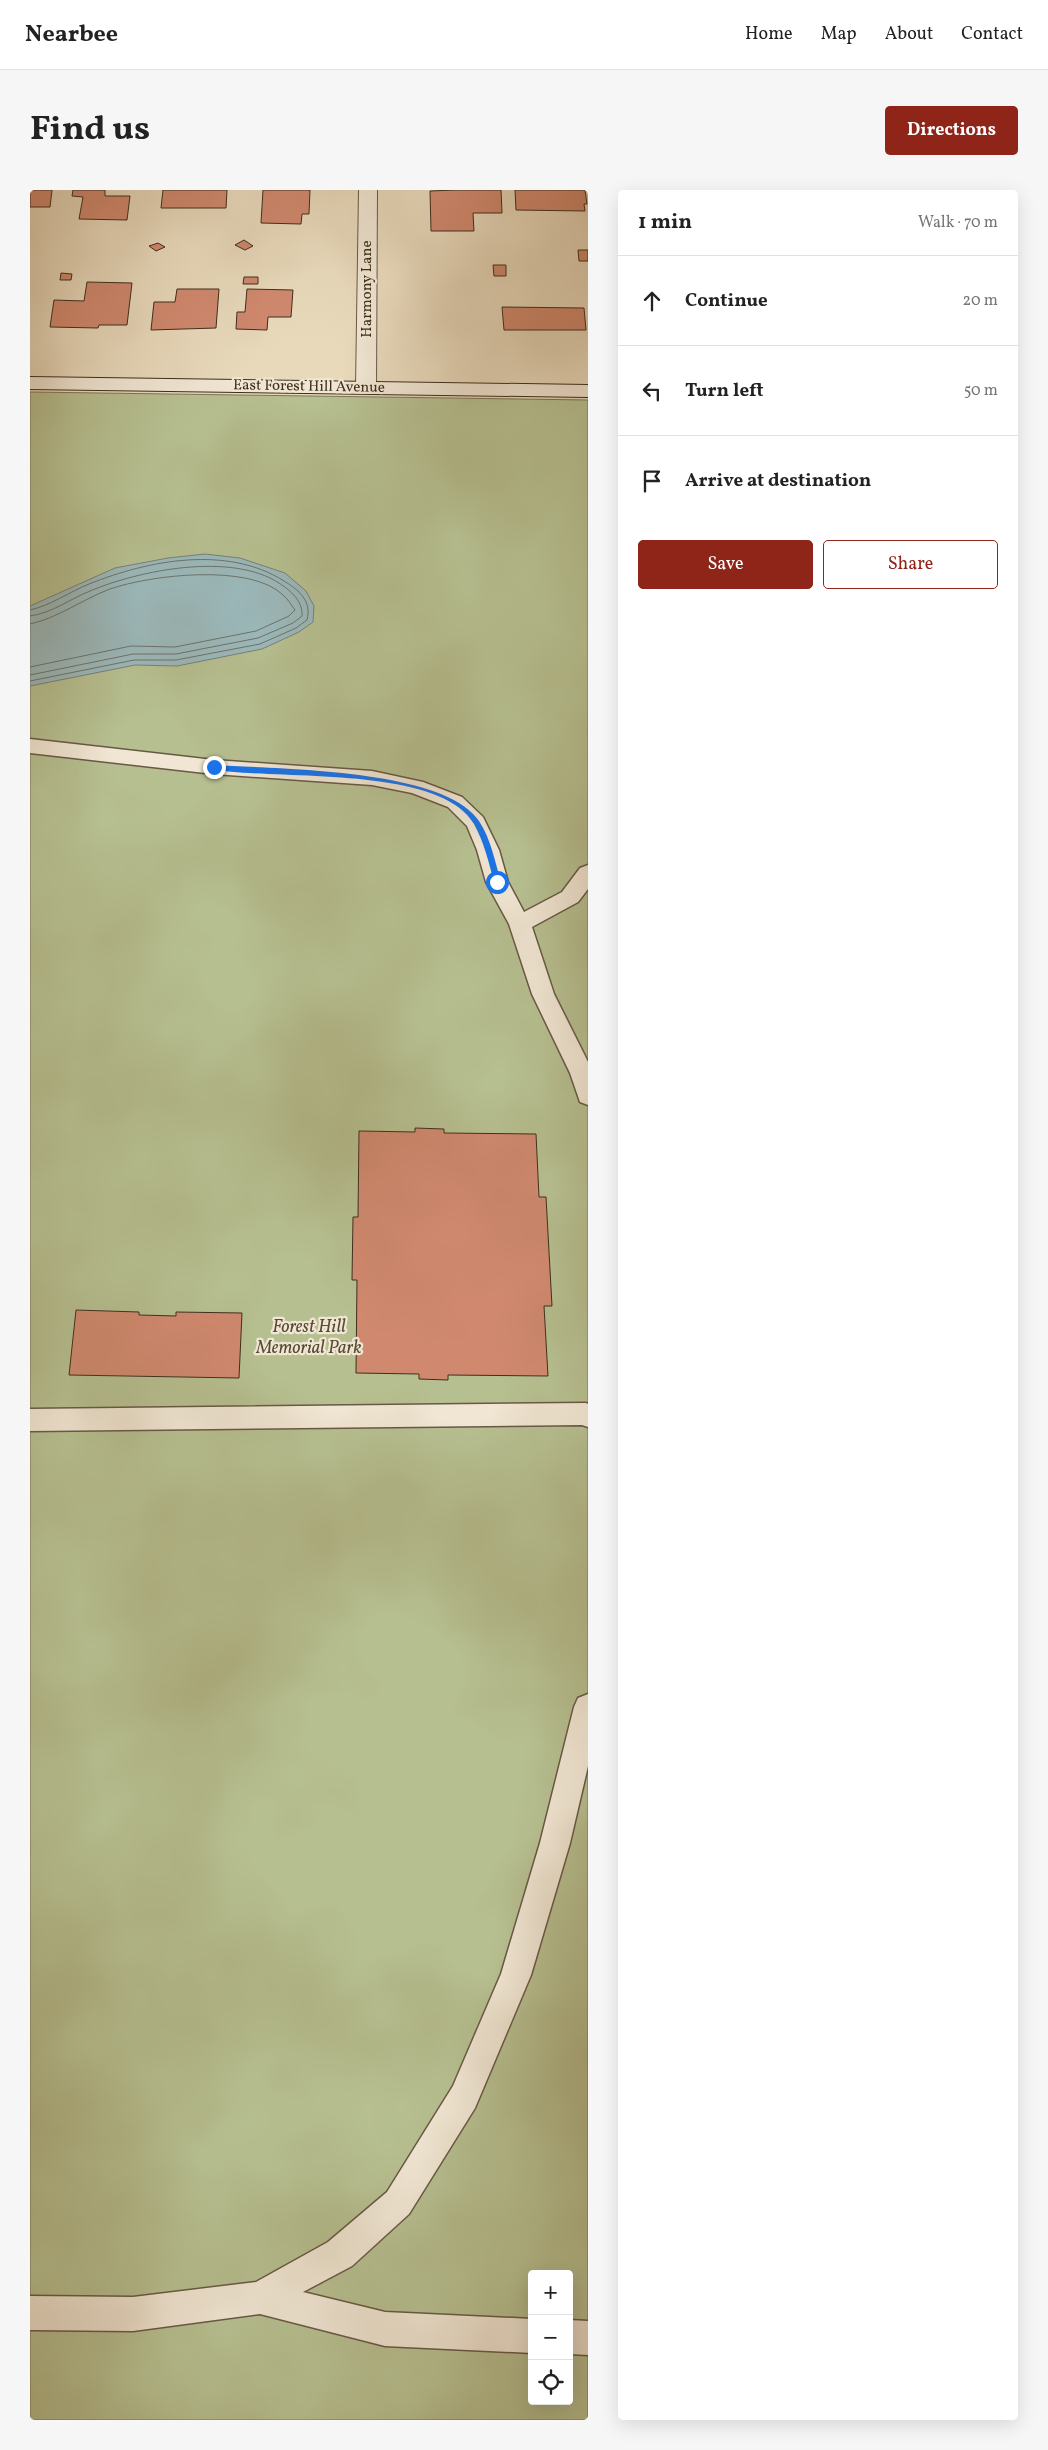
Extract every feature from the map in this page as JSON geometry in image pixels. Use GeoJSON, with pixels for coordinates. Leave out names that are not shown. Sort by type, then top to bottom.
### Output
{"type":"FeatureCollection","features":[{"type":"Feature","properties":{"kind":"street","name":"Harmony Lane"},"geometry":{"type":"LineString","coordinates":[[366,387],[368,190]]}},
{"type":"Feature","properties":{"kind":"street","name":"East Forest Hill Avenue"},"geometry":{"type":"LineString","coordinates":[[30,382],[588,391]]}},
{"type":"Feature","properties":{"kind":"lane"},"geometry":{"type":"LineString","coordinates":[[30,746],[214,767],[372,778],[416,787],[455,802],[476,822],[488,850],[497,882],[520,924],[543,994],[582,1073],[588,1096]]}},
{"type":"Feature","properties":{"kind":"lane"},"geometry":{"type":"LineString","coordinates":[[520,924],[570,897],[588,873]]}},
{"type":"Feature","properties":{"kind":"lane"},"geometry":{"type":"LineString","coordinates":[[30,1420],[587,1413]]}},
{"type":"Feature","properties":{"kind":"lane"},"geometry":{"type":"LineString","coordinates":[[260,2298],[340,2254],[398,2203],[464,2097],[516,1975],[555,1843],[588,1707]]}},
{"type":"Feature","properties":{"kind":"lane"},"geometry":{"type":"LineString","coordinates":[[30,2312],[133,2314],[260,2298],[385,2329],[528,2336]]}},
{"type":"Feature","properties":{"kind":"lane"},"geometry":{"type":"LineString","coordinates":[[573,2337],[588,2338]]}},
{"type":"Feature","properties":{"kind":"green space","name":"Forest Hill Memorial Park"},"geometry":{"type":"Polygon","coordinates":[[[30,392],[588,400],[588,2420],[30,2420],[30,392]]]}},
{"type":"Feature","properties":{"kind":"water"},"geometry":{"type":"Polygon","coordinates":[[[205,554],[240,558],[285,573],[306,591],[314,606],[313,622],[299,632],[262,649],[177,666],[135,665],[30,686],[30,606],[115,568],[168,558],[205,554]]]}},
{"type":"Feature","properties":{"kind":"building"},"geometry":{"type":"Polygon","coordinates":[[[30,190],[52,190],[50,207],[30,207],[30,190]]]}},
{"type":"Feature","properties":{"kind":"building"},"geometry":{"type":"Polygon","coordinates":[[[73,190],[105,190],[105,196],[130,196],[127,220],[79,219],[83,197],[72,196],[73,190]]]}},
{"type":"Feature","properties":{"kind":"building"},"geometry":{"type":"Polygon","coordinates":[[[163,190],[227,190],[226,208],[161,208],[163,190]]]}},
{"type":"Feature","properties":{"kind":"building"},"geometry":{"type":"Polygon","coordinates":[[[263,190],[310,190],[309,214],[302,214],[301,224],[261,223],[263,190]]]}},
{"type":"Feature","properties":{"kind":"building"},"geometry":{"type":"Polygon","coordinates":[[[501,190],[502,213],[473,213],[474,231],[431,231],[430,191],[501,190]]]}},
{"type":"Feature","properties":{"kind":"building"},"geometry":{"type":"Polygon","coordinates":[[[515,190],[585,190],[587,204],[584,204],[585,211],[516,210],[515,190]]]}},
{"type":"Feature","properties":{"kind":"building"},"geometry":{"type":"Polygon","coordinates":[[[244,240],[253,246],[245,250],[235,245],[244,240]]]}},
{"type":"Feature","properties":{"kind":"building"},"geometry":{"type":"Polygon","coordinates":[[[158,243],[165,247],[156,251],[149,246],[158,243]]]}},
{"type":"Feature","properties":{"kind":"building"},"geometry":{"type":"Polygon","coordinates":[[[578,250],[588,250],[588,261],[579,261],[578,250]]]}},
{"type":"Feature","properties":{"kind":"building"},"geometry":{"type":"Polygon","coordinates":[[[493,265],[506,265],[506,276],[494,276],[493,265]]]}},
{"type":"Feature","properties":{"kind":"building"},"geometry":{"type":"Polygon","coordinates":[[[61,273],[72,274],[71,280],[60,280],[61,273]]]}},
{"type":"Feature","properties":{"kind":"building"},"geometry":{"type":"Polygon","coordinates":[[[244,277],[258,277],[258,284],[243,284],[244,277]]]}},
{"type":"Feature","properties":{"kind":"building"},"geometry":{"type":"Polygon","coordinates":[[[87,282],[132,283],[127,325],[99,325],[98,328],[50,327],[54,300],[84,301],[87,282]]]}},
{"type":"Feature","properties":{"kind":"building"},"geometry":{"type":"Polygon","coordinates":[[[177,289],[219,289],[216,328],[151,330],[154,302],[175,302],[177,289]]]}},
{"type":"Feature","properties":{"kind":"building"},"geometry":{"type":"Polygon","coordinates":[[[247,289],[293,290],[291,317],[268,317],[267,330],[236,329],[237,312],[245,312],[247,289]]]}},
{"type":"Feature","properties":{"kind":"building"},"geometry":{"type":"Polygon","coordinates":[[[502,307],[584,308],[586,330],[504,330],[502,307]]]}},
{"type":"Feature","properties":{"kind":"building"},"geometry":{"type":"Polygon","coordinates":[[[415,1128],[444,1129],[444,1133],[536,1134],[539,1197],[546,1197],[552,1306],[544,1306],[548,1376],[448,1375],[448,1380],[419,1379],[419,1374],[356,1373],[357,1280],[352,1280],[353,1217],[358,1217],[359,1131],[415,1132],[415,1128]]]}},
{"type":"Feature","properties":{"kind":"building"},"geometry":{"type":"Polygon","coordinates":[[[76,1310],[139,1312],[139,1315],[176,1316],[176,1312],[242,1313],[239,1378],[69,1375],[76,1310]]]}},
{"type":"Feature","properties":{"kind":"route"},"geometry":{"type":"LineString","coordinates":[[214,767],[372,778],[416,787],[455,802],[476,822],[488,850],[497,882]]}}]}
